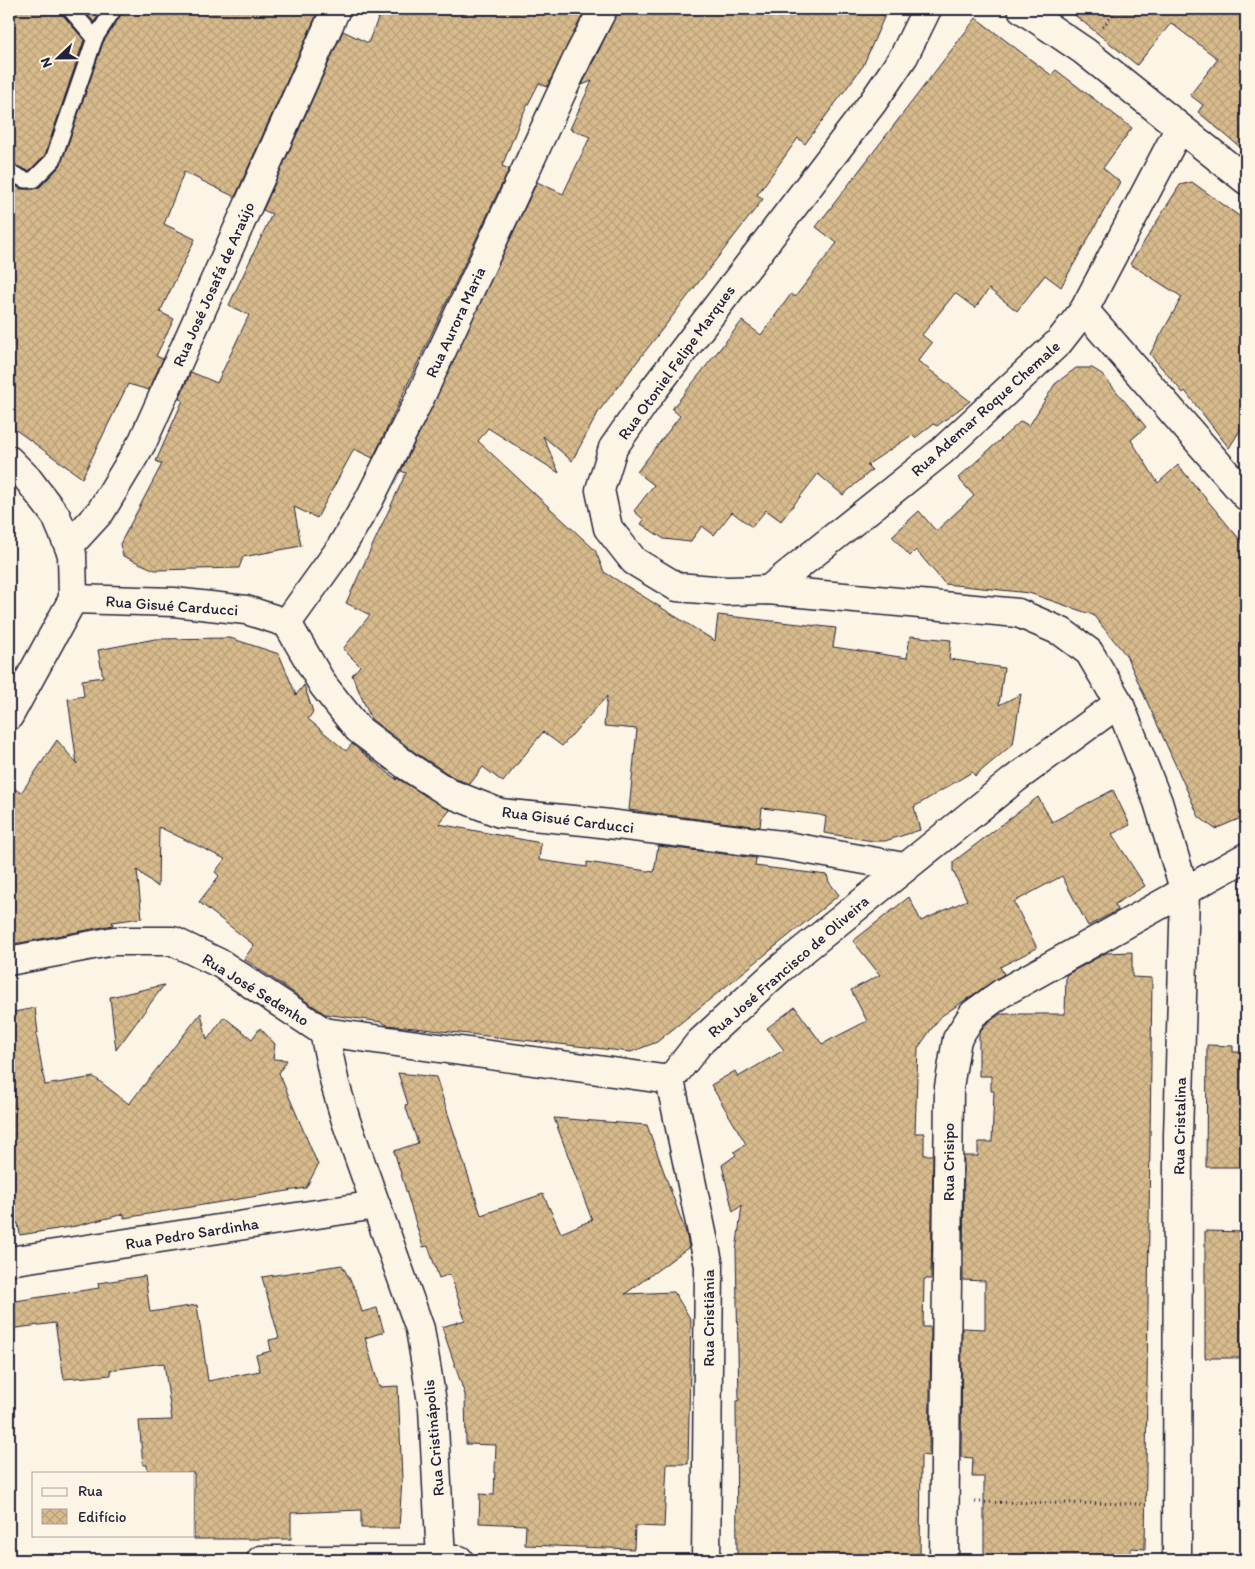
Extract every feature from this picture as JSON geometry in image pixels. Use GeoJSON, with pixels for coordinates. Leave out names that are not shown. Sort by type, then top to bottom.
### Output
{"type":"FeatureCollection","features":[{"type":"Feature","properties":{"kind":"street","name":"Rua José Josafá de Araújo"},"geometry":{"type":"LineString","coordinates":[[69,546],[101,511],[143,441],[336,9]]}},
{"type":"Feature","properties":{"kind":"street","name":"Rua Aurora Maria"},"geometry":{"type":"LineString","coordinates":[[287,623],[340,549],[369,500],[419,400],[578,57],[603,9]]}},
{"type":"Feature","properties":{"kind":"street","name":"Rua Otoniel Felipe Marques"},"geometry":{"type":"LineString","coordinates":[[927,9],[904,56],[873,102],[654,388],[613,448],[600,490],[608,528],[634,561],[677,588],[726,591],[768,590],[1018,613],[1062,632],[1089,652],[1119,703]]}},
{"type":"Feature","properties":{"kind":"street"},"geometry":{"type":"LineString","coordinates":[[1022,9],[1084,51],[1179,129],[1246,180]]}},
{"type":"Feature","properties":{"kind":"street","name":"Rua Ademar Roque Chemale"},"geometry":{"type":"LineString","coordinates":[[768,590],[964,431],[1059,342],[1084,310],[1179,129]]}},
{"type":"Feature","properties":{"kind":"street"},"geometry":{"type":"LineString","coordinates":[[1084,310],[1246,496]]}},
{"type":"Feature","properties":{"kind":"street"},"geometry":{"type":"LineString","coordinates":[[9,460],[27,478],[56,516],[72,554],[73,599],[9,716]]}},
{"type":"Feature","properties":{"kind":"street","name":"Rua Gisué Carducci"},"geometry":{"type":"LineString","coordinates":[[73,599],[174,602],[246,610],[287,623],[323,685],[358,729],[407,766],[449,793],[500,813],[584,821],[781,846],[904,868]]}},
{"type":"Feature","properties":{"kind":"street","name":"Rua José Francisco de Oliveira"},"geometry":{"type":"LineString","coordinates":[[670,1080],[699,1043],[781,968],[1015,779],[1119,703]]}},
{"type":"Feature","properties":{"kind":"street","name":"Rua Cristalina"},"geometry":{"type":"LineString","coordinates":[[1119,703],[1158,802],[1185,892],[1178,1136],[1177,1560]]}},
{"type":"Feature","properties":{"kind":"street","name":"Rua Crisipo"},"geometry":{"type":"LineString","coordinates":[[944,1560],[949,1087],[956,1039],[973,1014],[1002,993],[1246,857]]}},
{"type":"Feature","properties":{"kind":"street","name":"Rua José Sedenho"},"geometry":{"type":"LineString","coordinates":[[9,961],[114,941],[173,941],[222,964],[324,1032],[343,1112],[376,1205]]}},
{"type":"Feature","properties":{"kind":"street"},"geometry":{"type":"LineString","coordinates":[[324,1032],[670,1080]]}},
{"type":"Feature","properties":{"kind":"street","name":"Rua Cristiânia"},"geometry":{"type":"LineString","coordinates":[[670,1080],[709,1266],[706,1560]]}},
{"type":"Feature","properties":{"kind":"street","name":"Rua Pedro Sardinha"},"geometry":{"type":"LineString","coordinates":[[9,1261],[376,1205]]}},
{"type":"Feature","properties":{"kind":"street","name":"Rua Cristinápolis"},"geometry":{"type":"LineString","coordinates":[[376,1205],[420,1328],[433,1408],[450,1560]]}},
{"type":"Feature","properties":{"kind":"street"},"geometry":{"type":"LineString","coordinates":[[261,1560],[450,1560]]}},
{"type":"Feature","properties":{"kind":"lane"},"geometry":{"type":"LineString","coordinates":[[70,9],[95,38]]}},
{"type":"Feature","properties":{"kind":"lane"},"geometry":{"type":"LineString","coordinates":[[9,172],[25,180],[34,180],[52,160],[95,38],[114,9]]}},
{"type":"Feature","properties":{"kind":"path"},"geometry":{"type":"LineString","coordinates":[[945,1501],[1177,1505]]}},
{"type":"Feature","properties":{"kind":"building"},"geometry":{"type":"Polygon","coordinates":[[[9,9],[61,9],[63,15],[84,40],[45,155],[29,171],[9,163],[9,9]]]}},
{"type":"Feature","properties":{"kind":"building"},"geometry":{"type":"Polygon","coordinates":[[[82,9],[103,9],[94,22],[82,9]]]}},
{"type":"Feature","properties":{"kind":"building"},"geometry":{"type":"Polygon","coordinates":[[[123,9],[319,9],[235,197],[184,172],[164,224],[195,239],[160,312],[174,319],[156,356],[163,359],[149,390],[128,384],[82,478],[9,425],[9,182],[21,189],[34,189],[40,187],[60,166],[103,42],[123,9]]]}},
{"type":"Feature","properties":{"kind":"building"},"geometry":{"type":"Polygon","coordinates":[[[382,9],[586,9],[547,87],[539,83],[522,116],[502,166],[509,169],[373,458],[354,449],[317,518],[294,507],[301,546],[243,557],[239,568],[155,570],[123,556],[120,544],[162,464],[156,461],[183,400],[179,399],[191,372],[217,383],[249,315],[229,305],[272,214],[263,210],[343,31],[368,43],[382,9]]]}},
{"type":"Feature","properties":{"kind":"building"},"geometry":{"type":"Polygon","coordinates":[[[619,9],[871,9],[871,14],[885,15],[863,66],[805,144],[798,138],[757,195],[763,199],[599,411],[572,461],[543,436],[559,473],[488,428],[478,441],[595,550],[604,572],[715,641],[718,615],[836,628],[833,647],[907,658],[910,636],[951,640],[949,659],[1004,668],[999,705],[1021,694],[1013,744],[975,776],[972,772],[914,807],[920,830],[885,841],[873,841],[824,833],[826,817],[820,815],[762,808],[760,827],[629,810],[637,729],[604,726],[607,696],[562,746],[543,732],[503,782],[483,767],[470,784],[456,779],[416,753],[371,719],[352,675],[360,666],[343,649],[370,615],[346,603],[406,473],[401,471],[537,182],[563,194],[590,137],[570,129],[592,81],[582,85],[619,9]]]}},
{"type":"Feature","properties":{"kind":"building"},"geometry":{"type":"Polygon","coordinates":[[[1067,9],[1246,9],[1246,152],[1198,112],[1203,105],[1190,95],[1218,59],[1171,23],[1137,65],[1067,9]]]}},
{"type":"Feature","properties":{"kind":"building"},"geometry":{"type":"Polygon","coordinates":[[[976,18],[1051,75],[1056,70],[1132,128],[1103,168],[1120,182],[1061,287],[1045,275],[1017,311],[989,289],[975,308],[955,293],[922,335],[932,343],[918,361],[970,401],[937,426],[933,424],[915,438],[912,435],[867,465],[872,470],[843,495],[818,474],[781,521],[766,510],[752,527],[732,512],[714,535],[702,526],[690,542],[664,539],[641,524],[644,520],[634,511],[654,485],[637,472],[680,416],[672,409],[742,321],[761,335],[791,294],[795,297],[837,243],[816,227],[976,18]]]}},
{"type":"Feature","properties":{"kind":"building"},"geometry":{"type":"Polygon","coordinates":[[[1192,182],[1246,221],[1246,421],[1229,448],[1185,391],[1183,393],[1150,354],[1182,297],[1130,264],[1180,185],[1192,182]]]}},
{"type":"Feature","properties":{"kind":"building"},"geometry":{"type":"Polygon","coordinates":[[[1076,368],[1092,368],[1102,374],[1146,427],[1131,440],[1158,483],[1178,465],[1246,547],[1246,816],[1215,829],[1199,817],[1126,655],[1093,615],[1029,593],[945,584],[916,550],[910,556],[892,536],[919,511],[936,531],[974,496],[958,478],[1021,421],[1029,426],[1055,384],[1076,368]]]}},
{"type":"Feature","properties":{"kind":"building"},"geometry":{"type":"Polygon","coordinates":[[[230,638],[279,654],[296,695],[304,685],[313,712],[308,719],[346,751],[352,744],[397,780],[395,777],[450,810],[439,824],[541,843],[539,860],[587,867],[587,862],[654,872],[658,846],[756,858],[755,866],[827,875],[829,882],[839,895],[657,1042],[631,1052],[387,1025],[382,1022],[325,1014],[244,959],[254,945],[199,902],[219,876],[215,872],[225,859],[159,827],[158,887],[137,870],[142,918],[112,922],[113,925],[9,945],[9,785],[21,793],[57,740],[77,764],[68,699],[84,696],[82,680],[103,677],[98,650],[155,639],[230,638]]]}},
{"type":"Feature","properties":{"kind":"building"},"geometry":{"type":"Polygon","coordinates":[[[1113,790],[1130,825],[1112,834],[1145,886],[1115,904],[1118,910],[1088,926],[1062,876],[1014,902],[1037,948],[1000,967],[1004,974],[940,1017],[918,1048],[915,1133],[924,1133],[924,1155],[933,1155],[931,1279],[924,1279],[923,1327],[931,1327],[929,1456],[921,1455],[920,1560],[737,1560],[736,1401],[739,1400],[736,1251],[742,1205],[733,1212],[722,1165],[736,1155],[734,1152],[746,1144],[711,1085],[735,1071],[738,1077],[784,1050],[767,1028],[795,1007],[822,1044],[867,1021],[851,990],[880,975],[853,941],[909,897],[921,921],[967,900],[953,871],[953,862],[1038,797],[1052,822],[1113,790]]]}},
{"type":"Feature","properties":{"kind":"building"},"geometry":{"type":"Polygon","coordinates":[[[1132,952],[1132,977],[1152,978],[1145,1549],[1131,1548],[1131,1560],[984,1560],[984,1477],[972,1477],[973,1458],[961,1457],[962,1328],[985,1329],[985,1281],[963,1280],[964,1156],[978,1156],[978,1142],[992,1142],[994,1091],[991,1091],[991,1076],[979,1076],[979,1033],[985,1025],[1000,1014],[1065,1014],[1066,975],[1106,953],[1132,952]]]}},
{"type":"Feature","properties":{"kind":"building"},"geometry":{"type":"Polygon","coordinates":[[[164,985],[116,1050],[110,997],[164,985]]]}},
{"type":"Feature","properties":{"kind":"building"},"geometry":{"type":"Polygon","coordinates":[[[35,1008],[38,1033],[36,1033],[45,1085],[94,1077],[129,1104],[201,1013],[207,1040],[224,1017],[252,1039],[260,1028],[275,1044],[273,1059],[287,1060],[279,1073],[318,1165],[306,1188],[124,1218],[124,1214],[76,1226],[20,1235],[18,1223],[9,1225],[9,1013],[35,1008]]]}},
{"type":"Feature","properties":{"kind":"building"},"geometry":{"type":"Polygon","coordinates":[[[1207,1045],[1233,1046],[1233,1052],[1246,1052],[1246,1167],[1206,1167],[1207,1045]]]}},
{"type":"Feature","properties":{"kind":"building"},"geometry":{"type":"Polygon","coordinates":[[[398,1073],[436,1077],[481,1215],[543,1194],[561,1233],[592,1220],[554,1118],[647,1125],[686,1233],[689,1247],[625,1294],[674,1292],[691,1320],[688,1464],[667,1464],[664,1527],[635,1526],[634,1549],[525,1545],[526,1525],[479,1523],[480,1494],[494,1495],[496,1445],[466,1444],[465,1395],[442,1327],[465,1320],[450,1274],[439,1278],[428,1246],[423,1247],[394,1151],[418,1143],[405,1105],[408,1104],[398,1073]]]}},
{"type":"Feature","properties":{"kind":"building"},"geometry":{"type":"Polygon","coordinates":[[[1205,1231],[1246,1232],[1246,1358],[1205,1358],[1205,1231]]]}},
{"type":"Feature","properties":{"kind":"building"},"geometry":{"type":"Polygon","coordinates":[[[342,1265],[356,1291],[362,1312],[377,1308],[384,1332],[365,1338],[379,1387],[398,1386],[402,1479],[399,1528],[361,1528],[361,1510],[291,1513],[291,1539],[194,1539],[195,1472],[148,1472],[147,1465],[143,1465],[139,1421],[172,1420],[164,1363],[110,1370],[111,1375],[64,1379],[55,1323],[9,1329],[9,1302],[99,1288],[98,1283],[145,1276],[150,1312],[197,1305],[208,1381],[260,1371],[256,1355],[271,1351],[269,1340],[279,1338],[262,1277],[342,1265]]]}}]}
